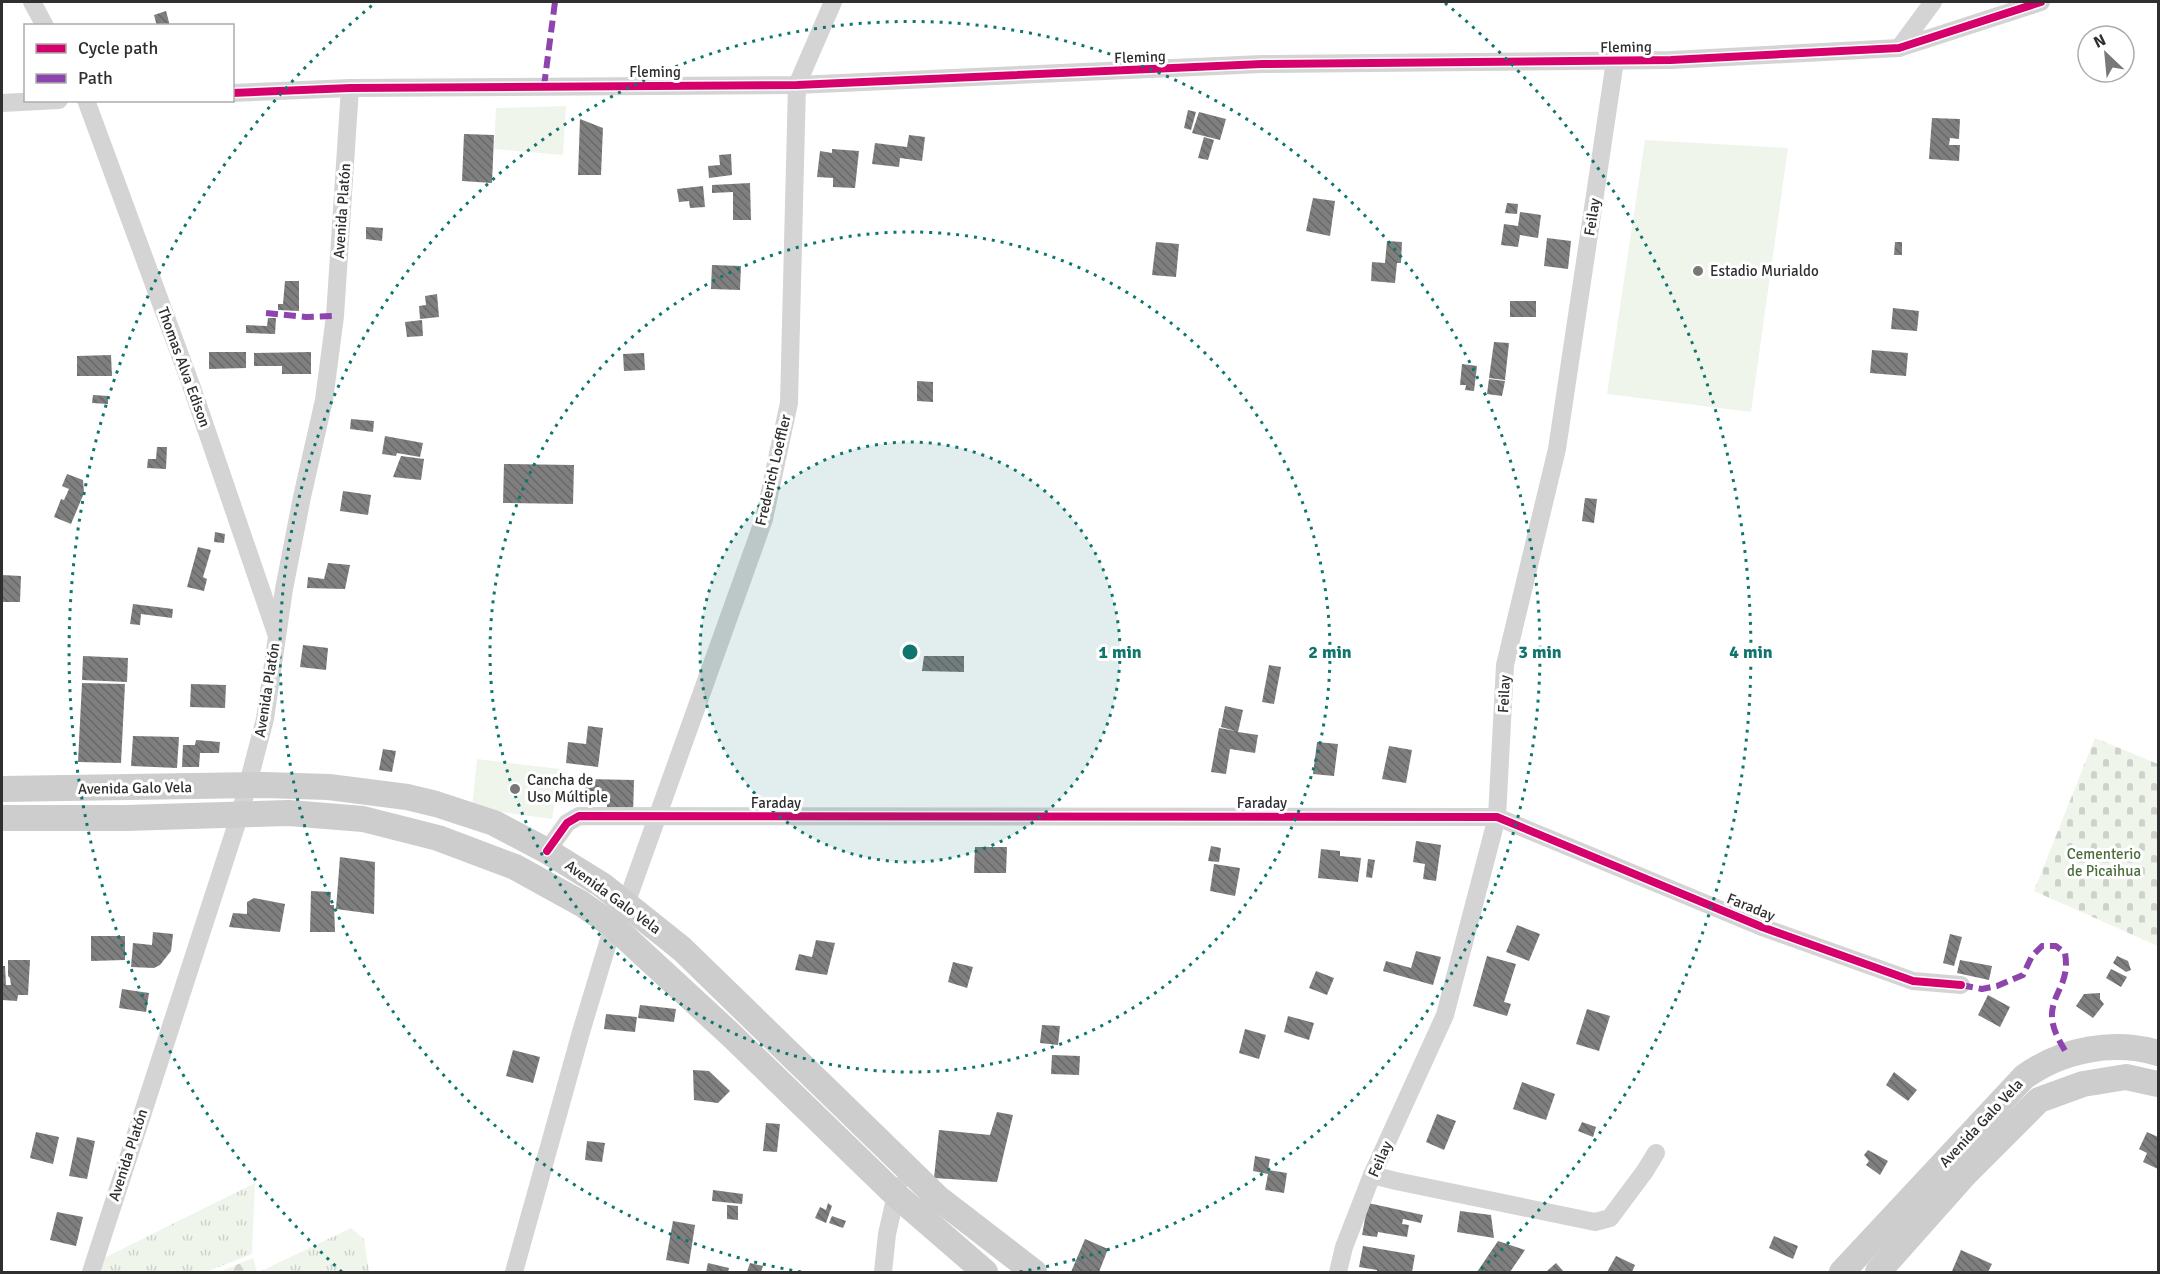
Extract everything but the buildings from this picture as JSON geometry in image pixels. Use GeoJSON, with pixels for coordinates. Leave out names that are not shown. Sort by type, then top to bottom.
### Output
{"type":"FeatureCollection","features":[{"type":"Feature","properties":{"kind":"main road","name":"Avenida Galo Vela"},"geometry":{"type":"LineString","coordinates":[[2,789],[329,786],[407,797],[436,804],[494,824],[547,850],[602,885],[682,949],[938,1198],[1034,1272]]}},
{"type":"Feature","properties":{"kind":"main road","name":"Avenida Galo Vela"},"geometry":{"type":"LineString","coordinates":[[2,818],[126,818],[289,813],[363,819],[438,838],[515,867],[582,904],[613,926],[731,1035],[896,1195],[985,1272]]}},
{"type":"Feature","properties":{"kind":"main road","name":"Avenida Galo Vela"},"geometry":{"type":"LineString","coordinates":[[1842,1272],[2025,1077],[2037,1067],[2067,1054],[2091,1049],[2145,1049],[2158,1053]]}},
{"type":"Feature","properties":{"kind":"main road","name":"Avenida Galo Vela"},"geometry":{"type":"LineString","coordinates":[[1878,1272],[1965,1174],[2038,1100],[2083,1083],[2126,1077],[2158,1084]]}},
{"type":"Feature","properties":{"kind":"street"},"geometry":{"type":"LineString","coordinates":[[32,2],[44,24]]}},
{"type":"Feature","properties":{"kind":"street"},"geometry":{"type":"LineString","coordinates":[[797,85],[833,2]]}},
{"type":"Feature","properties":{"kind":"street"},"geometry":{"type":"LineString","coordinates":[[1899,48],[1933,2]]}},
{"type":"Feature","properties":{"kind":"street","name":"Fleming"},"geometry":{"type":"LineString","coordinates":[[234,93],[350,88],[797,85],[1262,64],[1615,61],[1899,48],[2041,2]]}},
{"type":"Feature","properties":{"kind":"street","name":"Feilay"},"geometry":{"type":"LineString","coordinates":[[1338,1272],[1344,1247],[1372,1175],[1444,1015],[1497,817],[1505,665],[1557,448],[1615,61]]}},
{"type":"Feature","properties":{"kind":"street","name":"Frederich Loeffler"},"geometry":{"type":"LineString","coordinates":[[626,904],[764,519],[789,403],[797,85]]}},
{"type":"Feature","properties":{"kind":"street","name":"Avenida Platón"},"geometry":{"type":"LineString","coordinates":[[91,1272],[240,814],[265,719],[276,635],[302,497],[324,400],[335,316],[350,88]]}},
{"type":"Feature","properties":{"kind":"street"},"geometry":{"type":"LineString","coordinates":[[2,103],[24,102]]}},
{"type":"Feature","properties":{"kind":"street","name":"Thomas Alva Edison"},"geometry":{"type":"LineString","coordinates":[[87,102],[191,385],[276,635]]}},
{"type":"Feature","properties":{"kind":"street","name":"Faraday"},"geometry":{"type":"LineString","coordinates":[[547,850],[567,823],[579,816],[1497,817],[1762,927],[1913,981],[1961,985]]}},
{"type":"Feature","properties":{"kind":"street"},"geometry":{"type":"LineString","coordinates":[[514,1272],[613,926]]}},
{"type":"Feature","properties":{"kind":"street"},"geometry":{"type":"LineString","coordinates":[[1372,1175],[1595,1222],[1610,1218],[1656,1153]]}},
{"type":"Feature","properties":{"kind":"street"},"geometry":{"type":"LineString","coordinates":[[883,1272],[887,1234],[905,1166]]}},
{"type":"Feature","properties":{"kind":"green space"},"geometry":{"type":"Polygon","coordinates":[[[566,106],[563,155],[494,149],[496,108],[566,106]]]}},
{"type":"Feature","properties":{"kind":"green space","name":"Estadio Murialdo"},"geometry":{"type":"Polygon","coordinates":[[[1645,140],[1788,148],[1751,412],[1607,394],[1645,140]]]}},
{"type":"Feature","properties":{"kind":"green space","name":"Cementerio de Picaihua"},"geometry":{"type":"Polygon","coordinates":[[[2095,738],[2158,764],[2158,946],[2034,891],[2095,738]]]}},
{"type":"Feature","properties":{"kind":"green space","name":"Cancha de Uso Múltiple"},"geometry":{"type":"Polygon","coordinates":[[[477,759],[560,769],[552,819],[472,808],[477,759]]]}},
{"type":"Feature","properties":{"kind":"green space"},"geometry":{"type":"Polygon","coordinates":[[[255,1183],[252,1254],[206,1272],[97,1272],[100,1260],[255,1183]]]}},
{"type":"Feature","properties":{"kind":"green space"},"geometry":{"type":"Polygon","coordinates":[[[351,1228],[364,1239],[369,1272],[259,1272],[351,1228]]]}},
{"type":"Feature","properties":{"kind":"green space"},"geometry":{"type":"Polygon","coordinates":[[[253,1258],[257,1272],[219,1272],[253,1258]]]}},
{"type":"Feature","properties":{"kind":"marked path"},"geometry":{"type":"LineString","coordinates":[[544,86],[555,2]]}},
{"type":"Feature","properties":{"kind":"marked path"},"geometry":{"type":"LineString","coordinates":[[266,313],[306,317],[335,316]]}},
{"type":"Feature","properties":{"kind":"marked path"},"geometry":{"type":"LineString","coordinates":[[1961,985],[1982,989],[1997,986],[2023,975],[2032,956],[2042,946],[2056,946],[2065,953],[2066,963],[2064,979],[2053,1005],[2052,1019],[2056,1035],[2067,1054]]}},
{"type":"Feature","properties":{"kind":"cycle path"},"geometry":{"type":"LineString","coordinates":[[234,93],[350,88],[797,85],[1262,64],[1671,60],[1899,48],[2041,2]]}},
{"type":"Feature","properties":{"kind":"cycle path"},"geometry":{"type":"LineString","coordinates":[[547,851],[567,823],[579,816],[1497,817],[1762,927],[1913,981],[1961,985]]}},
{"type":"Feature","properties":{"kind":"place","name":"Estadio Murialdo"},"geometry":{"type":"Point","coordinates":[1698,271]}},
{"type":"Feature","properties":{"kind":"place","name":"Cancha de Uso Múltiple"},"geometry":{"type":"Point","coordinates":[515,789]}}]}
